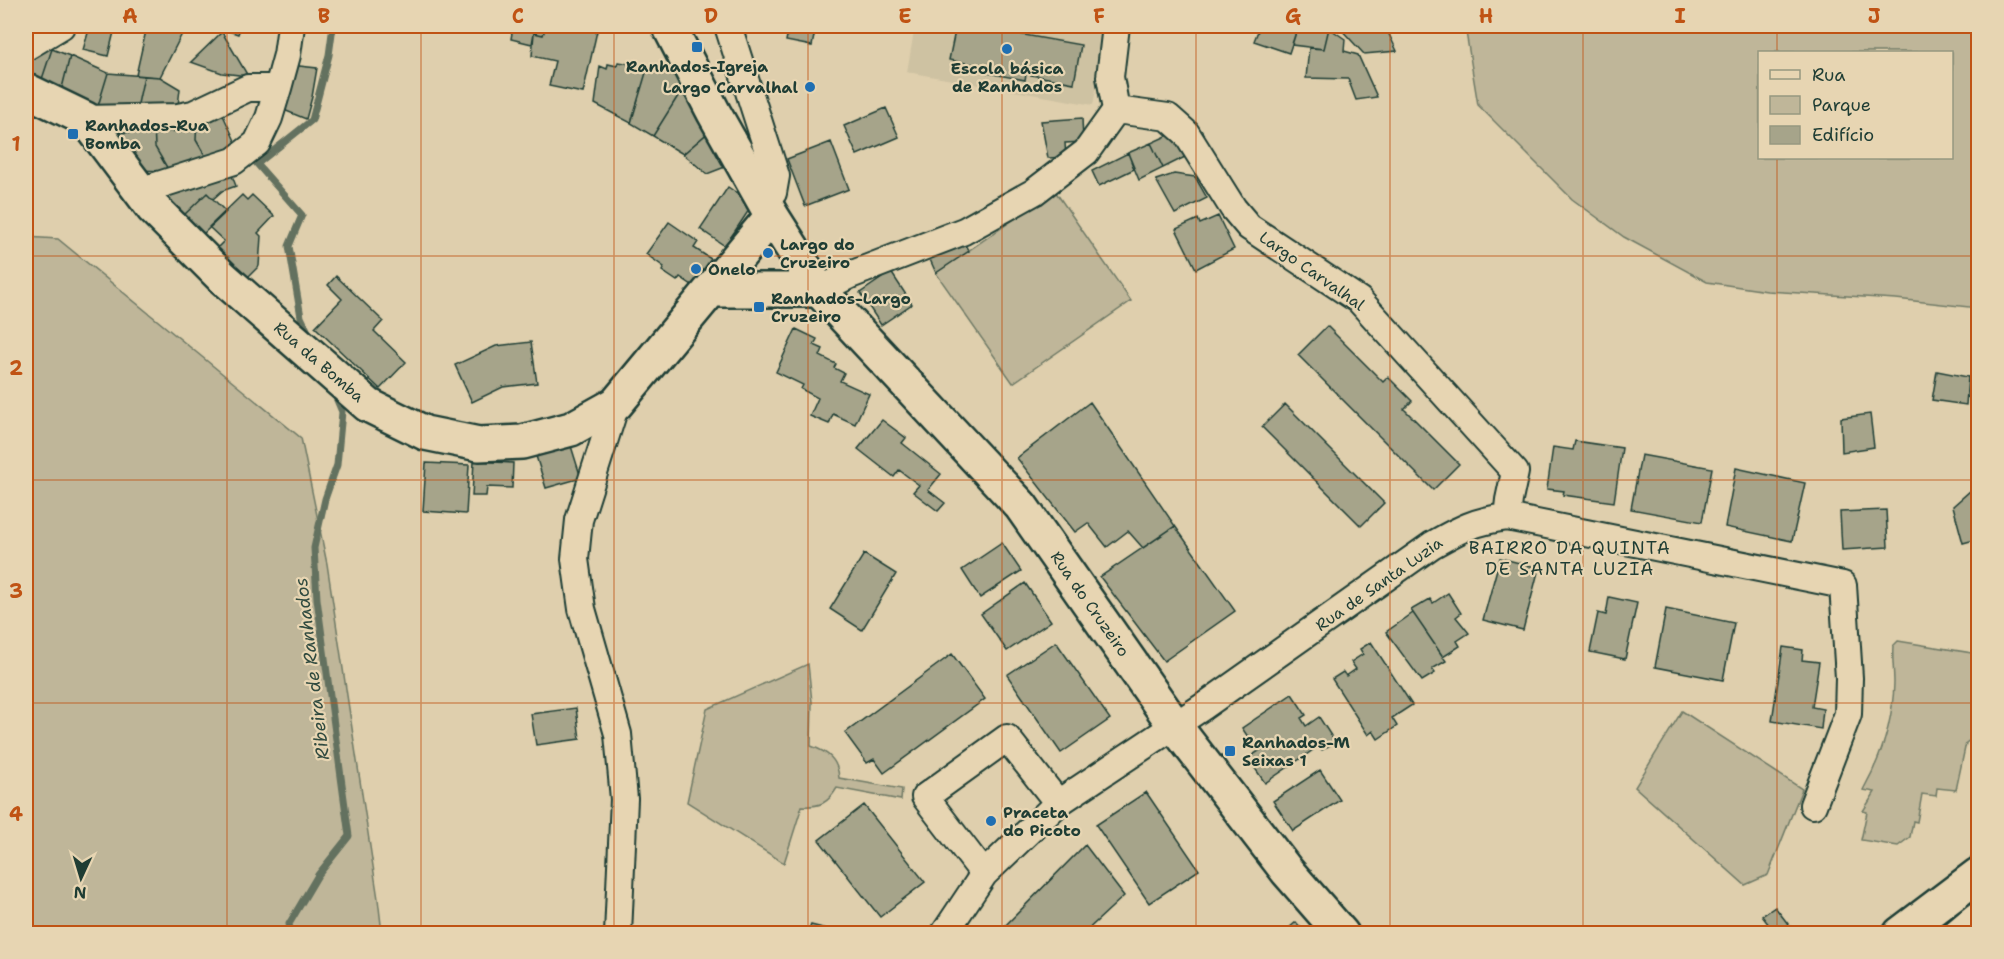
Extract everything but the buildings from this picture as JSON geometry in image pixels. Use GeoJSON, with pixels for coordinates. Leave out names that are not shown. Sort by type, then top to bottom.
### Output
{"type":"FeatureCollection","features":[{"type":"Feature","properties":{"kind":"street"},"geometry":{"type":"LineString","coordinates":[[26,47],[61,26]]}},
{"type":"Feature","properties":{"kind":"street"},"geometry":{"type":"LineString","coordinates":[[141,191],[234,161],[257,143],[269,118],[278,88],[287,56],[291,26]]}},
{"type":"Feature","properties":{"kind":"street","name":"Rua do Cruzeiro"},"geometry":{"type":"LineString","coordinates":[[669,26],[714,113],[768,209],[819,290],[1021,506],[1175,726],[1287,871],[1342,933]]}},
{"type":"Feature","properties":{"kind":"street"},"geometry":{"type":"LineString","coordinates":[[728,26],[776,176],[768,209]]}},
{"type":"Feature","properties":{"kind":"street"},"geometry":{"type":"LineString","coordinates":[[711,290],[819,290],[850,275],[964,231],[1034,192],[1086,152],[1116,110],[1110,77],[1116,26]]}},
{"type":"Feature","properties":{"kind":"street"},"geometry":{"type":"LineString","coordinates":[[86,119],[178,117],[193,114],[248,88],[278,88]]}},
{"type":"Feature","properties":{"kind":"street","name":"Rua da Bomba"},"geometry":{"type":"LineString","coordinates":[[26,90],[86,119],[153,208],[222,277],[368,405],[426,433],[479,444],[522,442],[571,429],[616,404],[711,290],[768,209]]}},
{"type":"Feature","properties":{"kind":"street","name":"Largo Carvalhal"},"geometry":{"type":"LineString","coordinates":[[1116,110],[1168,117],[1186,133],[1233,208],[1250,227],[1359,300],[1515,472],[1507,517]]}},
{"type":"Feature","properties":{"kind":"street"},"geometry":{"type":"LineString","coordinates":[[616,404],[579,520],[575,559],[582,609],[618,734],[624,799],[618,933]]}},
{"type":"Feature","properties":{"kind":"street","name":"Rua de Santa Luzia"},"geometry":{"type":"LineString","coordinates":[[944,933],[984,874],[1058,803],[1175,726],[1432,545],[1460,528],[1484,520],[1507,517],[1843,585],[1849,678],[1848,714],[1814,805]]}},
{"type":"Feature","properties":{"kind":"street"},"geometry":{"type":"LineString","coordinates":[[984,874],[925,797],[1007,738],[1058,803]]}},
{"type":"Feature","properties":{"kind":"street"},"geometry":{"type":"LineString","coordinates":[[1900,933],[1978,875]]}},
{"type":"Feature","properties":{"kind":"street"},"geometry":{"type":"LineString","coordinates":[[1960,933],[1978,919]]}},
{"type":"Feature","properties":{"kind":"shaded area","name":"Escola básica de Ranhados"},"geometry":{"type":"Polygon","coordinates":[[[915,26],[1108,26],[1093,105],[907,72],[915,26]]]}},
{"type":"Feature","properties":{"kind":"green space"},"geometry":{"type":"Polygon","coordinates":[[[1465,26],[1978,26],[1978,308],[1896,299],[1767,291],[1707,282],[1624,237],[1572,199],[1478,105],[1465,26]]]}},
{"type":"Feature","properties":{"kind":"green space"},"geometry":{"type":"Polygon","coordinates":[[[1055,191],[1131,301],[1013,383],[936,273],[1055,191]]]}},
{"type":"Feature","properties":{"kind":"green space"},"geometry":{"type":"Polygon","coordinates":[[[26,237],[58,239],[301,438],[327,564],[382,933],[26,933],[26,237]]]}},
{"type":"Feature","properties":{"kind":"green space"},"geometry":{"type":"Polygon","coordinates":[[[1898,641],[1978,654],[1978,734],[1966,743],[1956,790],[1937,788],[1936,796],[1922,794],[1917,822],[1913,821],[1910,837],[1898,846],[1861,840],[1867,812],[1863,811],[1875,792],[1863,790],[1876,764],[1889,725],[1894,683],[1893,646],[1898,641]]]}},
{"type":"Feature","properties":{"kind":"green space"},"geometry":{"type":"Polygon","coordinates":[[[808,664],[812,702],[811,746],[831,757],[837,766],[839,778],[902,789],[901,800],[837,788],[823,803],[802,806],[784,863],[687,802],[707,709],[808,664]]]}},
{"type":"Feature","properties":{"kind":"green space"},"geometry":{"type":"Polygon","coordinates":[[[1682,711],[1802,789],[1768,875],[1745,885],[1635,787],[1682,711]]]}},
{"type":"Feature","properties":{"kind":"waterway","name":"Ribeira de Ranhados"},"geometry":{"type":"LineString","coordinates":[[310,336],[301,317],[289,246],[302,215],[257,164],[312,120],[329,55],[333,26]]}},
{"type":"Feature","properties":{"kind":"waterway","name":"Ribeira de Ranhados"},"geometry":{"type":"LineString","coordinates":[[291,934],[289,924],[318,875],[349,836],[317,599],[314,548],[325,499],[337,465],[342,412],[334,393]]}},
{"type":"Feature","properties":{"kind":"place","name":"Ranhados-Igreja"},"geometry":{"type":"Point","coordinates":[697,47]}},
{"type":"Feature","properties":{"kind":"place","name":"Escola básica de Ranhados"},"geometry":{"type":"Point","coordinates":[1007,49]}},
{"type":"Feature","properties":{"kind":"place","name":"Largo Carvalhal"},"geometry":{"type":"Point","coordinates":[810,87]}},
{"type":"Feature","properties":{"kind":"place","name":"Ranhados-Rua Bomba"},"geometry":{"type":"Point","coordinates":[73,134]}},
{"type":"Feature","properties":{"kind":"place","name":"Largo do Cruzeiro"},"geometry":{"type":"Point","coordinates":[768,253]}},
{"type":"Feature","properties":{"kind":"place","name":"Onelo"},"geometry":{"type":"Point","coordinates":[696,269]}},
{"type":"Feature","properties":{"kind":"place","name":"Ranhados-Largo Cruzeiro"},"geometry":{"type":"Point","coordinates":[759,307]}},
{"type":"Feature","properties":{"kind":"place","name":"Ranhados-M Seixas 1"},"geometry":{"type":"Point","coordinates":[1230,751]}},
{"type":"Feature","properties":{"kind":"place","name":"Praceta do Picoto"},"geometry":{"type":"Point","coordinates":[991,821]}},
{"type":"Feature","properties":{"kind":"district","name":"BAIRRO DA QUINTA DE SANTA LUZIA"},"geometry":{"type":"Point","coordinates":[1570,558]}}]}
